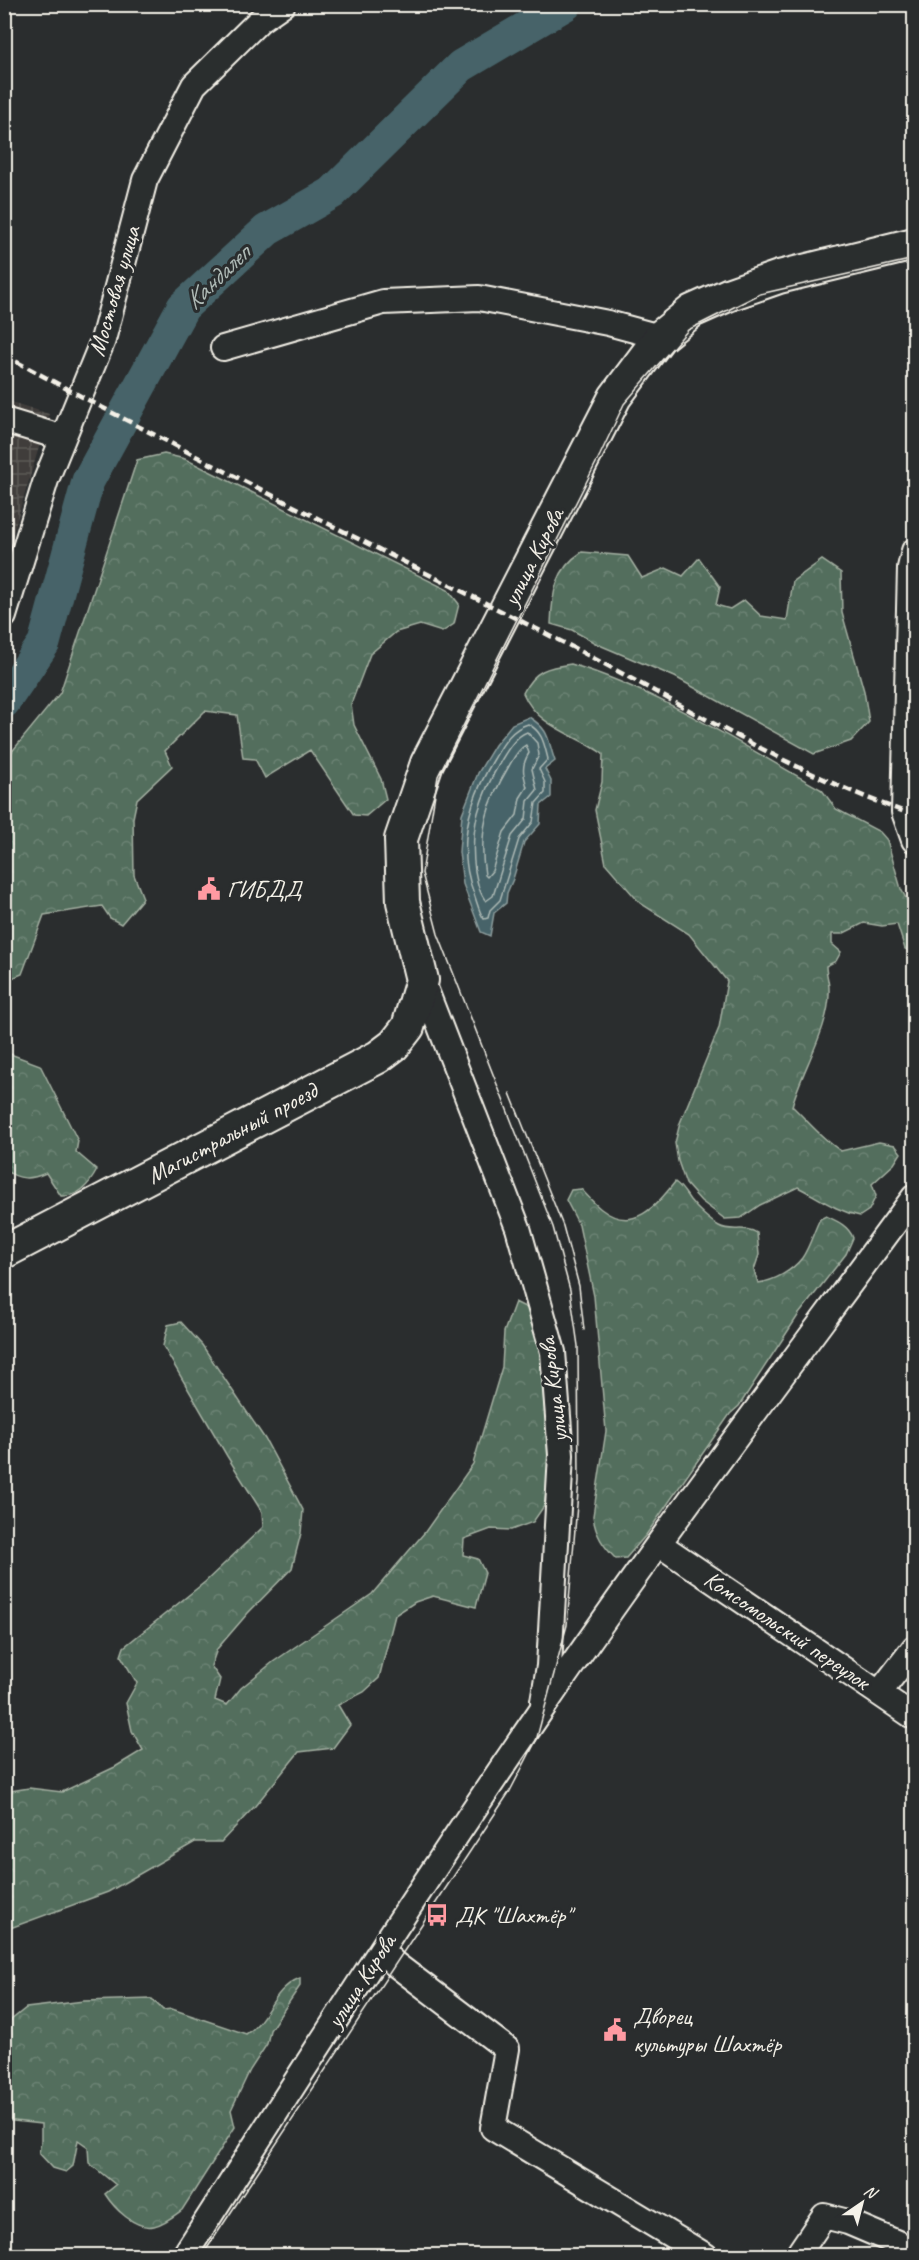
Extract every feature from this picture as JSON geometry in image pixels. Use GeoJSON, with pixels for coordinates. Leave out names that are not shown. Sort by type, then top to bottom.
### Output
{"type":"FeatureCollection","features":[{"type":"Feature","properties":{"kind":"main road","name":"улица Кирова"},"geometry":{"type":"LineString","coordinates":[[422,980],[403,902],[401,839],[427,763],[615,397],[660,337],[692,311],[730,294],[779,277],[915,244]]}},
{"type":"Feature","properties":{"kind":"main road","name":"Магистральный проезд"},"geometry":{"type":"LineString","coordinates":[[4,1252],[378,1057],[394,1045],[408,1027],[422,980]]}},
{"type":"Feature","properties":{"kind":"street","name":"Мостовая улица"},"geometry":{"type":"LineString","coordinates":[[4,616],[46,480],[103,340],[145,180],[194,85],[260,20],[283,4]]}},
{"type":"Feature","properties":{"kind":"street"},"geometry":{"type":"LineString","coordinates":[[223,348],[383,302],[479,298],[608,323],[660,337]]}},
{"type":"Feature","properties":{"kind":"street"},"geometry":{"type":"LineString","coordinates":[[4,420],[63,438]]}},
{"type":"Feature","properties":{"kind":"street"},"geometry":{"type":"LineString","coordinates":[[915,552],[910,568],[904,812],[915,840]]}},
{"type":"Feature","properties":{"kind":"street","name":"улица Кирова"},"geometry":{"type":"LineString","coordinates":[[422,980],[518,1228],[554,1352],[561,1455],[549,1666],[542,1709]]}},
{"type":"Feature","properties":{"kind":"street"},"geometry":{"type":"LineString","coordinates":[[394,1045],[413,1039],[424,1039],[449,1050]]}},
{"type":"Feature","properties":{"kind":"street","name":"улица Кирова"},"geometry":{"type":"LineString","coordinates":[[184,2256],[381,1950],[542,1709],[659,1544],[915,1197]]}},
{"type":"Feature","properties":{"kind":"street","name":"Комсомольский переулок"},"geometry":{"type":"LineString","coordinates":[[659,1544],[915,1717]]}},
{"type":"Feature","properties":{"kind":"street"},"geometry":{"type":"LineString","coordinates":[[880,1692],[915,1648]]}},
{"type":"Feature","properties":{"kind":"street"},"geometry":{"type":"LineString","coordinates":[[381,1950],[507,2049],[493,2128],[706,2256]]}},
{"type":"Feature","properties":{"kind":"street"},"geometry":{"type":"LineString","coordinates":[[797,2256],[824,2216],[848,2222],[915,2250]]}},
{"type":"Feature","properties":{"kind":"shaded area"},"geometry":{"type":"Polygon","coordinates":[[[5,400],[49,414],[5,560],[5,400]]]}},
{"type":"Feature","properties":{"kind":"green space"},"geometry":{"type":"Polygon","coordinates":[[[164,454],[185,459],[448,590],[459,604],[454,624],[442,632],[420,625],[396,632],[370,654],[351,704],[354,725],[381,779],[386,799],[366,816],[354,815],[310,750],[265,778],[255,759],[243,758],[237,715],[205,711],[165,751],[172,766],[137,799],[133,818],[134,875],[143,898],[121,924],[110,918],[102,906],[44,915],[22,974],[5,981],[5,760],[60,693],[137,460],[164,454]]]}},
{"type":"Feature","properties":{"kind":"green space"},"geometry":{"type":"Polygon","coordinates":[[[582,552],[628,556],[642,578],[666,568],[683,576],[699,558],[720,587],[716,605],[730,609],[744,600],[761,616],[787,620],[793,581],[822,560],[841,573],[842,613],[864,691],[869,722],[851,741],[814,754],[675,677],[597,644],[572,630],[551,624],[552,602],[557,583],[566,566],[582,552]]]}},
{"type":"Feature","properties":{"kind":"green space"},"geometry":{"type":"Polygon","coordinates":[[[571,664],[604,675],[700,720],[822,790],[836,809],[880,832],[887,840],[901,889],[914,913],[914,952],[905,949],[897,924],[882,926],[864,923],[842,934],[832,934],[832,944],[841,952],[836,961],[826,966],[829,989],[825,1018],[792,1106],[841,1151],[879,1142],[895,1145],[901,1153],[894,1164],[872,1184],[876,1196],[869,1210],[860,1216],[835,1208],[798,1187],[760,1205],[741,1218],[725,1219],[701,1201],[686,1184],[675,1143],[680,1123],[719,1028],[727,981],[689,934],[640,903],[606,864],[595,810],[602,782],[603,754],[547,722],[530,705],[523,693],[532,679],[542,671],[571,664]]]}},
{"type":"Feature","properties":{"kind":"green space"},"geometry":{"type":"Polygon","coordinates":[[[5,1052],[40,1065],[78,1141],[76,1152],[97,1170],[91,1181],[78,1192],[61,1196],[46,1173],[25,1178],[15,1176],[5,1170],[5,1052]]]}},
{"type":"Feature","properties":{"kind":"green space"},"geometry":{"type":"Polygon","coordinates":[[[675,1182],[696,1207],[715,1224],[728,1229],[757,1233],[759,1255],[754,1270],[758,1283],[782,1275],[798,1263],[820,1219],[826,1216],[846,1227],[853,1238],[846,1254],[799,1314],[739,1406],[730,1414],[646,1535],[626,1558],[616,1559],[600,1539],[593,1516],[606,1431],[594,1296],[579,1225],[566,1200],[571,1190],[581,1189],[598,1207],[613,1216],[623,1219],[633,1218],[652,1208],[675,1182]]]}},
{"type":"Feature","properties":{"kind":"green space"},"geometry":{"type":"Polygon","coordinates":[[[515,1302],[531,1310],[540,1351],[551,1462],[544,1506],[533,1522],[511,1530],[491,1529],[464,1539],[463,1555],[478,1559],[485,1573],[476,1607],[433,1596],[415,1602],[395,1615],[379,1678],[364,1692],[338,1705],[350,1725],[333,1748],[299,1752],[255,1806],[221,1842],[195,1842],[108,1892],[5,1930],[5,1792],[29,1788],[62,1792],[115,1767],[143,1750],[132,1731],[126,1703],[137,1683],[121,1656],[124,1647],[205,1582],[263,1527],[262,1512],[163,1346],[168,1325],[181,1322],[202,1345],[265,1439],[303,1510],[301,1533],[292,1568],[217,1649],[211,1666],[220,1679],[215,1700],[227,1705],[241,1688],[273,1662],[372,1594],[425,1532],[473,1464],[502,1367],[504,1332],[515,1302]]]}},
{"type":"Feature","properties":{"kind":"green space"},"geometry":{"type":"Polygon","coordinates":[[[300,1978],[300,1986],[270,2030],[267,2044],[250,2070],[231,2110],[235,2127],[182,2210],[161,2224],[140,2225],[119,2211],[105,2194],[116,2185],[89,2163],[88,2147],[78,2140],[73,2166],[66,2172],[53,2168],[39,2153],[41,2124],[5,2120],[5,2025],[26,2008],[84,2001],[152,1999],[163,2010],[172,2009],[246,2034],[260,2021],[276,1997],[300,1978]]]}},
{"type":"Feature","properties":{"kind":"water"},"geometry":{"type":"Polygon","coordinates":[[[529,717],[545,731],[555,761],[545,769],[551,781],[551,797],[541,805],[540,824],[524,842],[507,893],[506,903],[494,913],[490,936],[481,932],[463,884],[459,852],[462,814],[478,773],[495,745],[512,724],[529,717]]]}},
{"type":"Feature","properties":{"kind":"waterway","name":"Кандалеп"},"geometry":{"type":"LineString","coordinates":[[4,702],[44,643],[88,481],[183,307],[267,230],[332,193],[461,66],[566,4]]}},
{"type":"Feature","properties":{"kind":"tram line"},"geometry":{"type":"LineString","coordinates":[[202,2256],[510,1791],[536,1741],[567,1625],[579,1481],[578,1346],[570,1290],[553,1227],[438,934],[422,873],[438,776],[624,404],[688,330],[760,294],[914,259]]}},
{"type":"Feature","properties":{"kind":"tram line"},"geometry":{"type":"LineString","coordinates":[[510,1093],[563,1226],[579,1286],[584,1330]]}},
{"type":"Feature","properties":{"kind":"railway"},"geometry":{"type":"LineString","coordinates":[[4,355],[217,467],[574,648],[784,760],[870,799],[914,815]]}},
{"type":"Feature","properties":{"kind":"place","name":"ГИБДД"},"geometry":{"type":"Point","coordinates":[209,889]}},
{"type":"Feature","properties":{"kind":"place","name":"ДК \"Шахтёр\""},"geometry":{"type":"Point","coordinates":[437,1915]}},
{"type":"Feature","properties":{"kind":"place","name":"Дворец культуры Шахтёр"},"geometry":{"type":"Point","coordinates":[615,2030]}}]}
